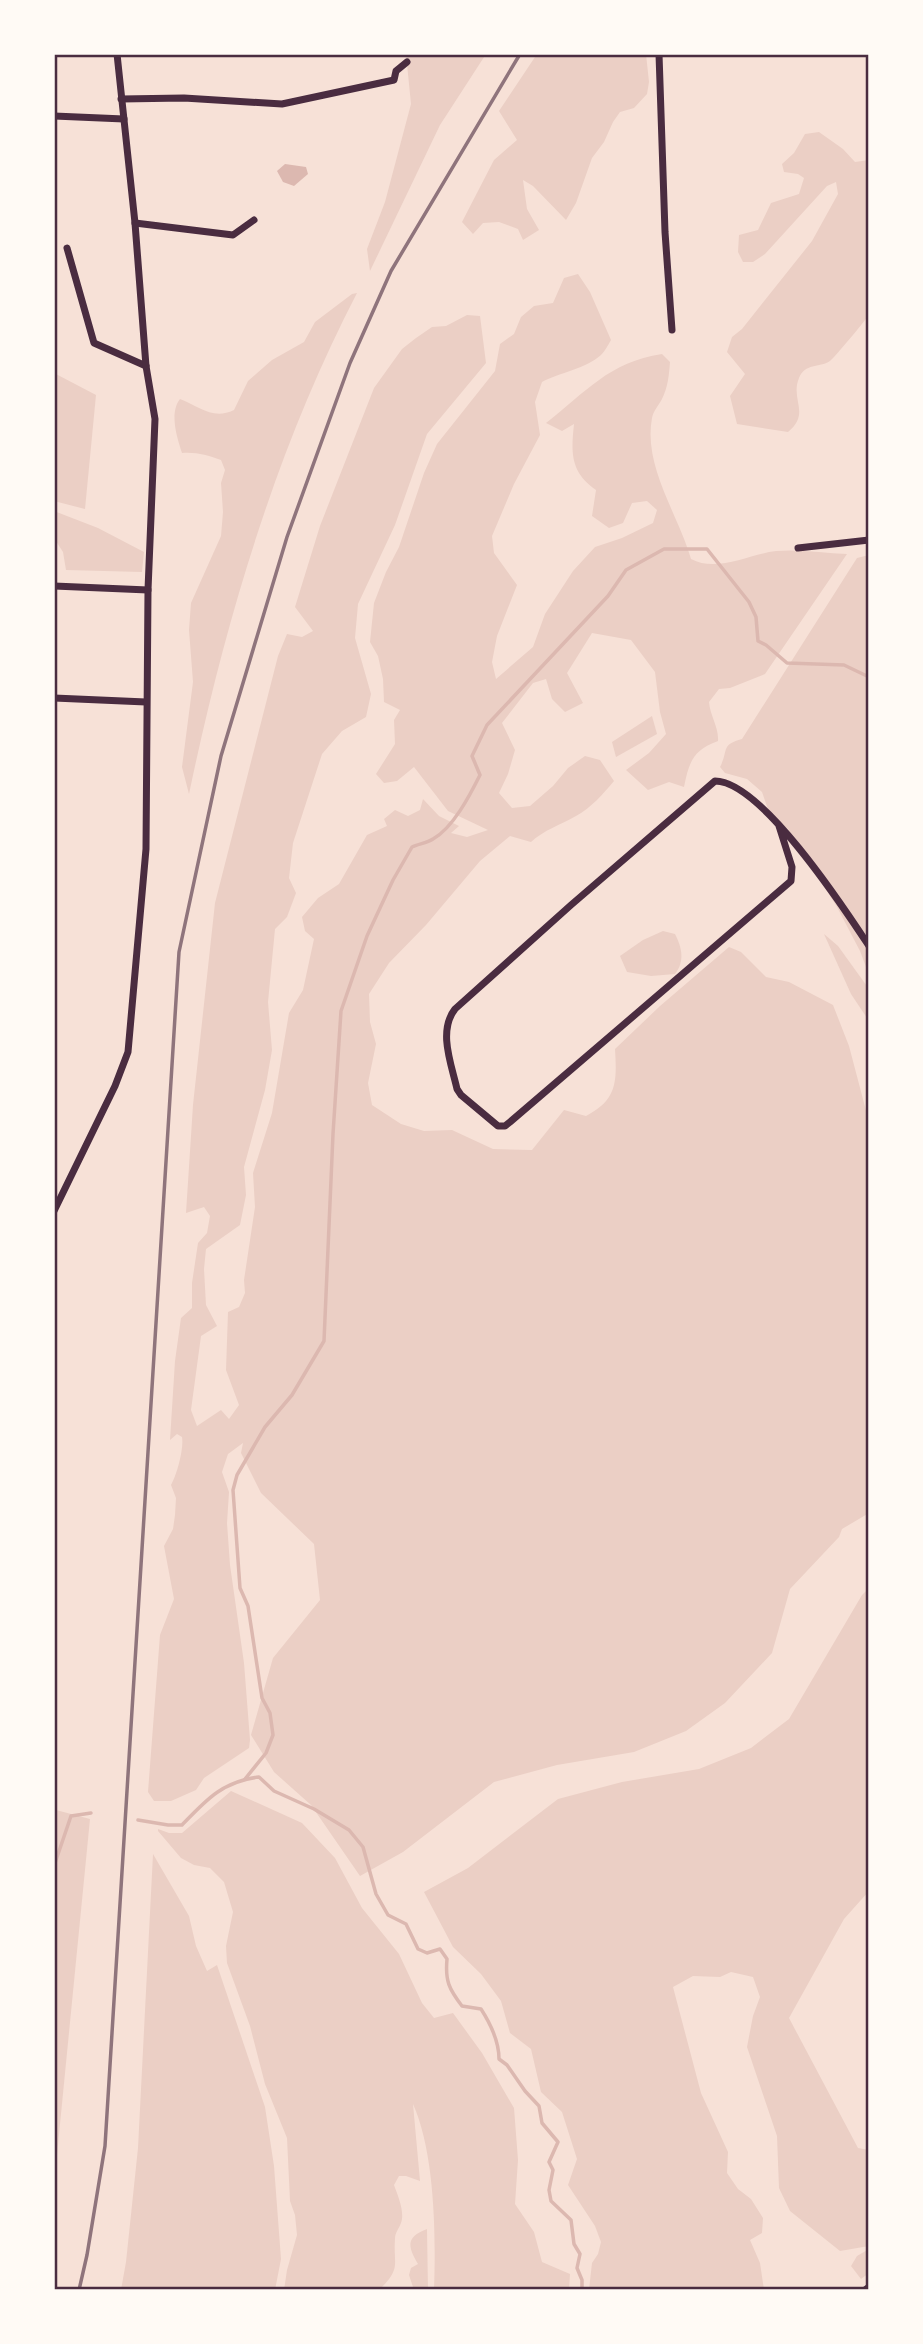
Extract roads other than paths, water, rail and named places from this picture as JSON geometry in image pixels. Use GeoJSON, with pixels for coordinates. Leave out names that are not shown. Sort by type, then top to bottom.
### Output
{"type":"FeatureCollection","features":[{"type":"Feature","properties":{"kind":"street"},"geometry":{"type":"LineString","coordinates":[[54,1211],[128,1052],[146,849],[148,590],[155,419],[146,366],[135,223],[117,54]]}},
{"type":"Feature","properties":{"kind":"street"},"geometry":{"type":"LineString","coordinates":[[659,54],[665,232],[672,330]]}},
{"type":"Feature","properties":{"kind":"street"},"geometry":{"type":"LineString","coordinates":[[121,99],[184,98],[282,104],[394,80],[396,71],[407,62]]}},
{"type":"Feature","properties":{"kind":"street"},"geometry":{"type":"LineString","coordinates":[[54,116],[124,119]]}},
{"type":"Feature","properties":{"kind":"street"},"geometry":{"type":"LineString","coordinates":[[135,223],[233,234],[254,220]]}},
{"type":"Feature","properties":{"kind":"street"},"geometry":{"type":"LineString","coordinates":[[67,248],[94,343],[146,366]]}},
{"type":"Feature","properties":{"kind":"street"},"geometry":{"type":"LineString","coordinates":[[798,548],[869,540]]}},
{"type":"Feature","properties":{"kind":"street"},"geometry":{"type":"LineString","coordinates":[[54,586],[148,590]]}},
{"type":"Feature","properties":{"kind":"street"},"geometry":{"type":"LineString","coordinates":[[54,698],[146,702]]}},
{"type":"Feature","properties":{"kind":"street"},"geometry":{"type":"LineString","coordinates":[[779,826],[792,867],[791,881],[510,1122],[505,1126],[498,1126],[461,1095],[457,1089],[446,1034],[447,1019],[711,782],[726,782],[737,787],[770,815],[834,893],[869,946]]}},
{"type":"Feature","properties":{"kind":"waterway"},"geometry":{"type":"LineString","coordinates":[[245,1779],[266,1753],[273,1735],[270,1713],[262,1698],[248,1606],[240,1588],[233,1490],[237,1475],[265,1427],[292,1395],[324,1341],[341,1011],[367,936],[393,880],[412,847],[440,834],[466,801],[480,775],[472,756],[487,725],[608,596],[626,570],[664,549],[707,549],[749,602],[756,617],[758,641],[787,663],[844,665],[869,677]]}},
{"type":"Feature","properties":{"kind":"waterway"},"geometry":{"type":"LineString","coordinates":[[138,1820],[182,1825],[207,1800],[225,1787],[259,1777],[274,1791],[314,1809],[349,1830],[363,1847],[376,1894],[388,1915],[406,1924],[418,1949],[427,1953],[440,1949],[447,1959],[447,1979],[454,1995],[462,2006],[481,2009],[493,2033],[499,2059],[507,2065],[539,2106],[542,2123],[558,2142],[549,2162],[553,2170],[549,2190],[551,2201],[571,2220],[574,2244],[580,2254],[577,2268],[582,2280],[582,2290]]}},
{"type":"Feature","properties":{"kind":"waterway"},"geometry":{"type":"LineString","coordinates":[[54,1866],[71,1816],[91,1813]]}},
{"type":"Feature","properties":{"kind":"railway"},"geometry":{"type":"LineString","coordinates":[[79,2290],[105,2146],[179,952],[221,756],[287,537],[350,363],[391,271],[520,54]]}}]}
